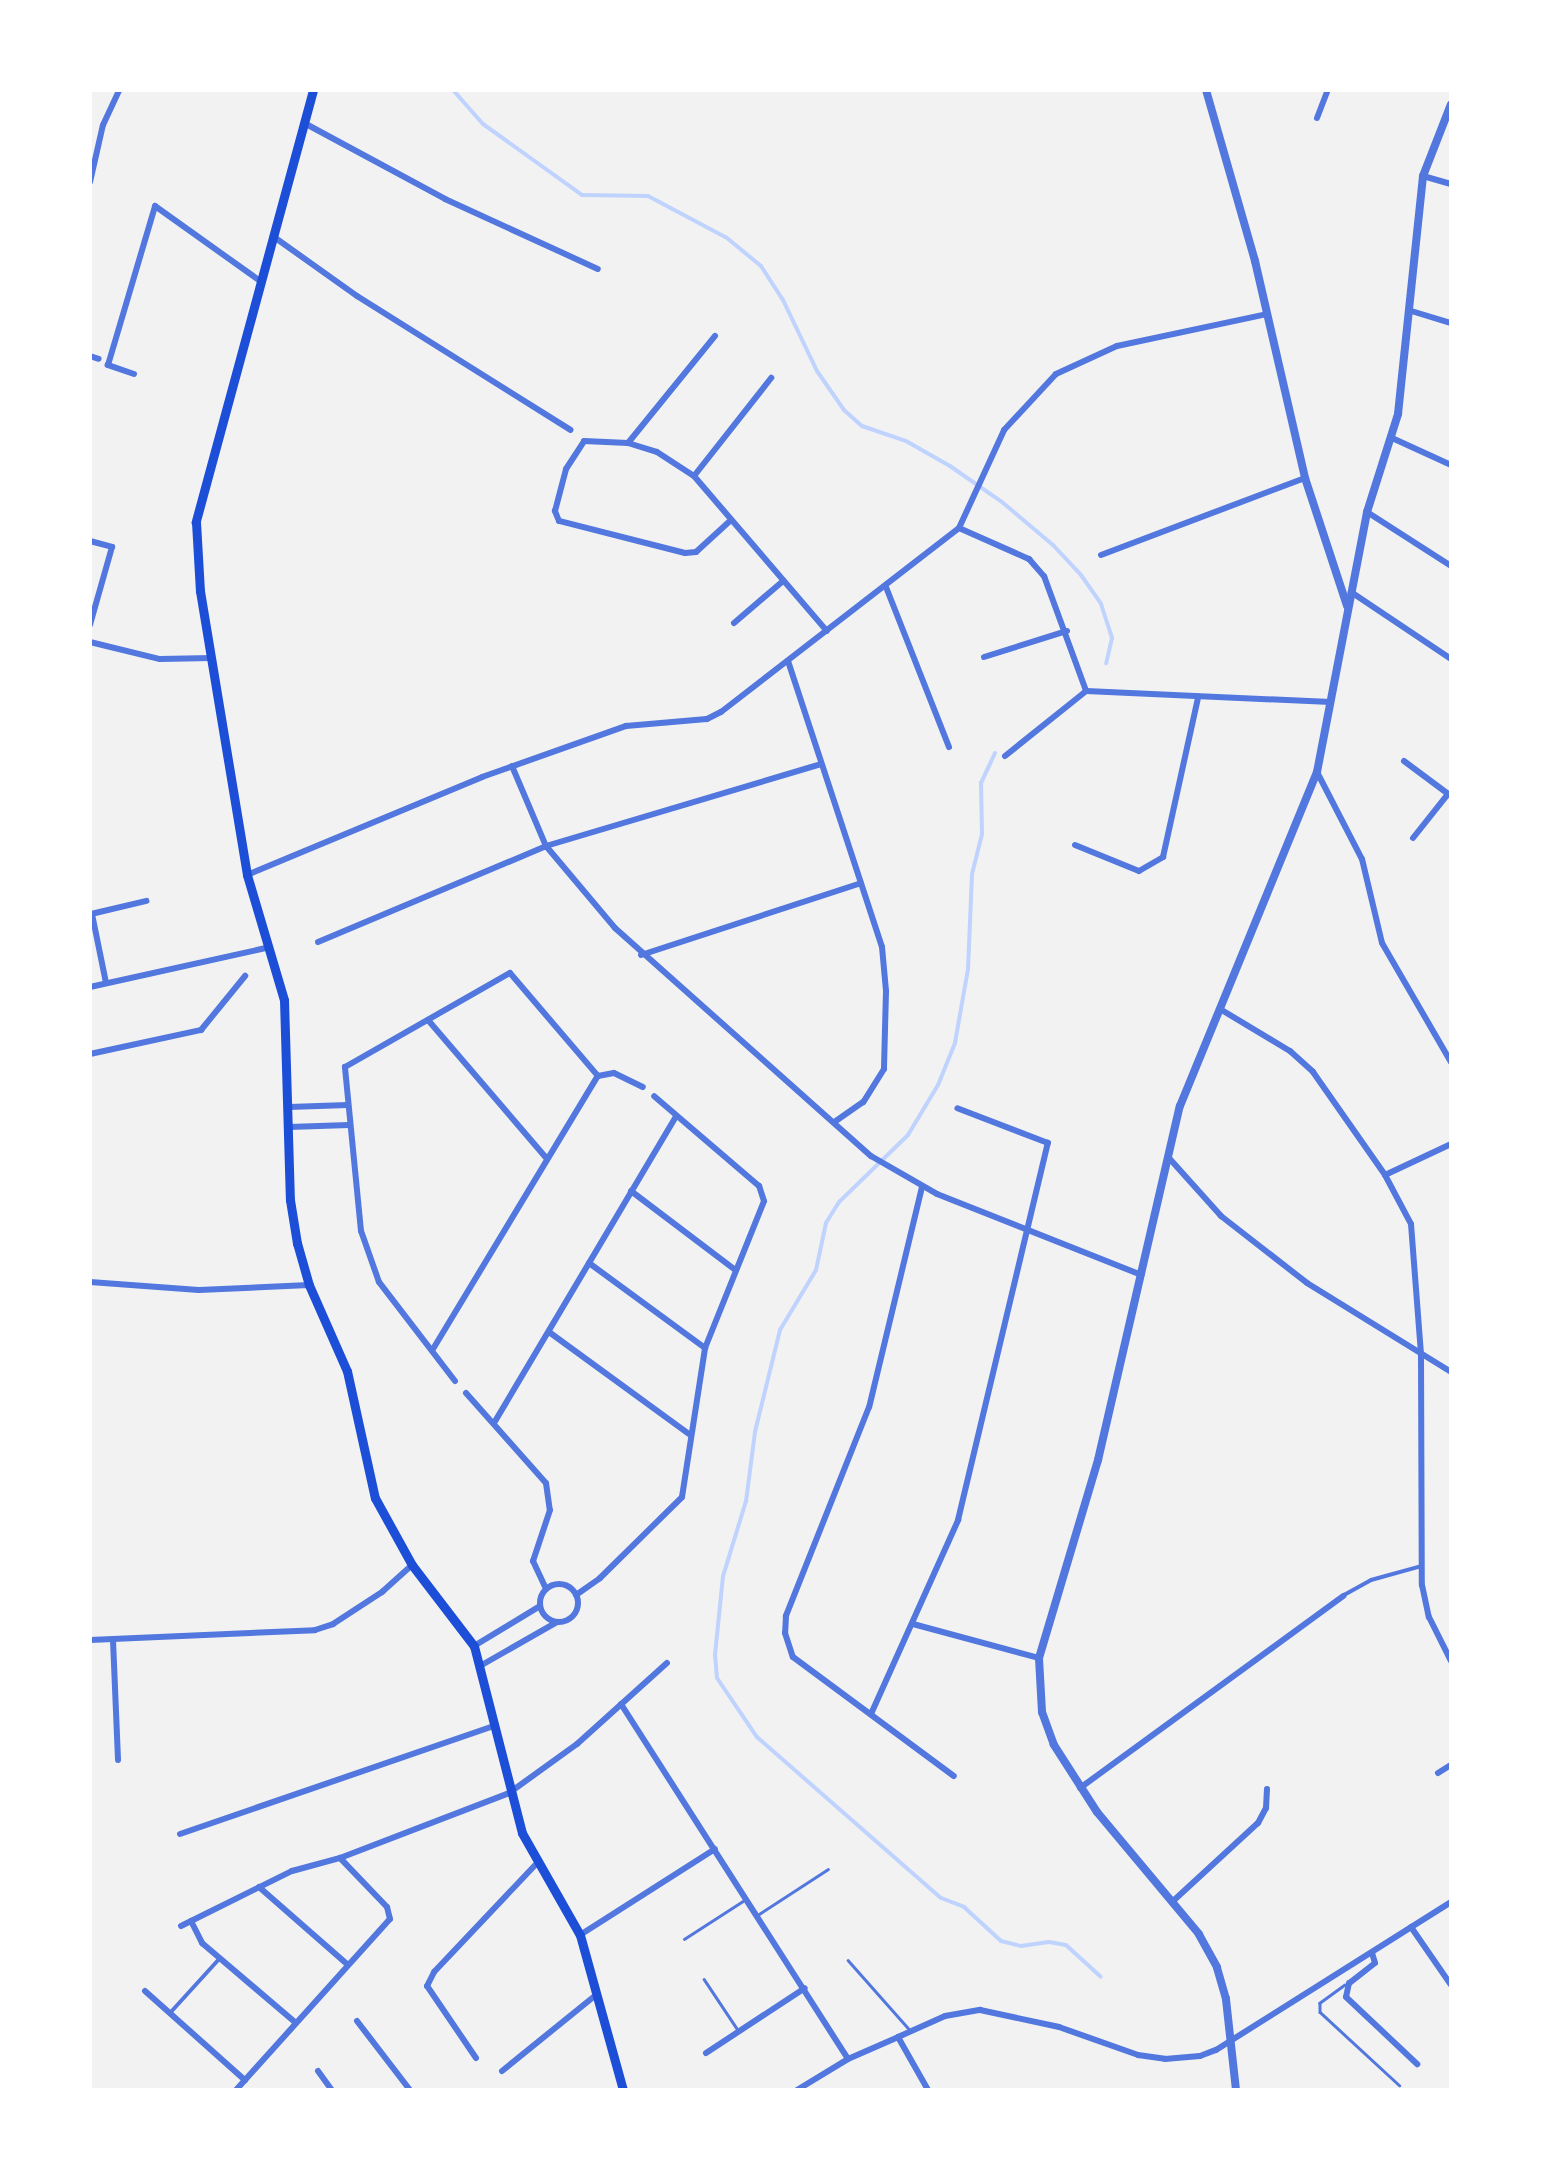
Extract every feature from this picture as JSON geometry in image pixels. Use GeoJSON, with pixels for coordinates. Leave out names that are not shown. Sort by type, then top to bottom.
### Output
{"type":"FeatureCollection","features":[{"type":"Feature","properties":{"kind":"main road"},"geometry":{"type":"LineString","coordinates":[[314,90],[196,522],[200,591],[246,875],[284,1000],[290,1200],[309,1285],[346,1371],[375,1498],[412,1565],[474,1646],[509,1793],[536,1864],[580,1934],[623,2090]]}},
{"type":"Feature","properties":{"kind":"street"},"geometry":{"type":"LineString","coordinates":[[90,182],[103,126],[119,90]]}},
{"type":"Feature","properties":{"kind":"street"},"geometry":{"type":"LineString","coordinates":[[1206,90],[1268,314],[1305,478],[1347,606]]}},
{"type":"Feature","properties":{"kind":"street"},"geometry":{"type":"LineString","coordinates":[[1316,118],[1328,90]]}},
{"type":"Feature","properties":{"kind":"street"},"geometry":{"type":"LineString","coordinates":[[1236,2090],[1232,2040],[1217,1967],[1199,1934],[1119,1842],[1080,1788],[1045,1726],[1038,1688],[1038,1658],[1098,1460],[1180,1106],[1318,772],[1367,512],[1392,438],[1423,176],[1451,104]]}},
{"type":"Feature","properties":{"kind":"street"},"geometry":{"type":"LineString","coordinates":[[306,124],[445,198],[598,269]]}},
{"type":"Feature","properties":{"kind":"street"},"geometry":{"type":"LineString","coordinates":[[1423,176],[1451,184]]}},
{"type":"Feature","properties":{"kind":"street"},"geometry":{"type":"LineString","coordinates":[[134,374],[108,365],[155,206],[260,281]]}},
{"type":"Feature","properties":{"kind":"street"},"geometry":{"type":"LineString","coordinates":[[274,237],[357,296],[571,430]]}},
{"type":"Feature","properties":{"kind":"street"},"geometry":{"type":"LineString","coordinates":[[1408,310],[1451,323]]}},
{"type":"Feature","properties":{"kind":"street"},"geometry":{"type":"LineString","coordinates":[[246,875],[512,766],[626,726],[707,719],[788,662],[959,528],[1004,430],[1056,374],[1117,346],[1268,314]]}},
{"type":"Feature","properties":{"kind":"street"},"geometry":{"type":"LineString","coordinates":[[628,443],[715,336]]}},
{"type":"Feature","properties":{"kind":"street"},"geometry":{"type":"LineString","coordinates":[[694,476],[771,378]]}},
{"type":"Feature","properties":{"kind":"street"},"geometry":{"type":"LineString","coordinates":[[1392,438],[1451,465]]}},
{"type":"Feature","properties":{"kind":"street"},"geometry":{"type":"LineString","coordinates":[[731,520],[696,552],[685,553],[558,521],[558,492],[580,446],[593,440],[628,443],[657,452],[694,476],[827,632]]}},
{"type":"Feature","properties":{"kind":"street"},"geometry":{"type":"LineString","coordinates":[[1101,555],[1305,478]]}},
{"type":"Feature","properties":{"kind":"street"},"geometry":{"type":"LineString","coordinates":[[1367,512],[1451,566]]}},
{"type":"Feature","properties":{"kind":"street"},"geometry":{"type":"LineString","coordinates":[[959,528],[1029,559],[1044,576],[1086,691]]}},
{"type":"Feature","properties":{"kind":"street"},"geometry":{"type":"LineString","coordinates":[[90,541],[112,547],[90,626]]}},
{"type":"Feature","properties":{"kind":"street"},"geometry":{"type":"LineString","coordinates":[[734,622],[783,581]]}},
{"type":"Feature","properties":{"kind":"street"},"geometry":{"type":"LineString","coordinates":[[886,587],[948,747]]}},
{"type":"Feature","properties":{"kind":"street"},"geometry":{"type":"LineString","coordinates":[[1350,592],[1451,659]]}},
{"type":"Feature","properties":{"kind":"street"},"geometry":{"type":"LineString","coordinates":[[984,657],[1067,631]]}},
{"type":"Feature","properties":{"kind":"street"},"geometry":{"type":"LineString","coordinates":[[90,642],[134,655],[212,658]]}},
{"type":"Feature","properties":{"kind":"street"},"geometry":{"type":"LineString","coordinates":[[788,662],[882,947],[884,1069],[863,1102],[834,1122]]}},
{"type":"Feature","properties":{"kind":"street"},"geometry":{"type":"LineString","coordinates":[[1005,756],[1086,691],[1332,702]]}},
{"type":"Feature","properties":{"kind":"street"},"geometry":{"type":"LineString","coordinates":[[1075,845],[1140,871],[1164,857],[1198,698]]}},
{"type":"Feature","properties":{"kind":"street"},"geometry":{"type":"LineString","coordinates":[[1404,761],[1450,796],[1413,838]]}},
{"type":"Feature","properties":{"kind":"street"},"geometry":{"type":"LineString","coordinates":[[318,942],[546,846],[821,764]]}},
{"type":"Feature","properties":{"kind":"street"},"geometry":{"type":"LineString","coordinates":[[512,766],[546,846],[641,955],[872,1156],[922,1187],[1143,1275]]}},
{"type":"Feature","properties":{"kind":"street"},"geometry":{"type":"LineString","coordinates":[[1318,772],[1362,859],[1382,943],[1451,1062]]}},
{"type":"Feature","properties":{"kind":"street"},"geometry":{"type":"LineString","coordinates":[[641,955],[861,882]]}},
{"type":"Feature","properties":{"kind":"street"},"geometry":{"type":"LineString","coordinates":[[106,983],[91,914],[146,902]]}},
{"type":"Feature","properties":{"kind":"street"},"geometry":{"type":"LineString","coordinates":[[90,987],[266,948]]}},
{"type":"Feature","properties":{"kind":"street"},"geometry":{"type":"LineString","coordinates":[[455,1382],[379,1282],[362,1231],[345,1066],[510,972],[598,1076]]}},
{"type":"Feature","properties":{"kind":"street"},"geometry":{"type":"LineString","coordinates":[[90,1054],[201,1030],[244,976]]}},
{"type":"Feature","properties":{"kind":"street"},"geometry":{"type":"LineString","coordinates":[[1220,1009],[1274,1040],[1314,1072],[1385,1175],[1411,1224],[1421,1354],[1422,1566],[1429,1618],[1451,1660]]}},
{"type":"Feature","properties":{"kind":"street"},"geometry":{"type":"LineString","coordinates":[[428,1020],[547,1159]]}},
{"type":"Feature","properties":{"kind":"street"},"geometry":{"type":"LineString","coordinates":[[433,1349],[598,1076],[614,1073],[643,1087]]}},
{"type":"Feature","properties":{"kind":"street"},"geometry":{"type":"LineString","coordinates":[[480,1666],[574,1614],[576,1595],[675,1508],[690,1470],[690,1434],[705,1348],[734,1269],[761,1212],[763,1192],[654,1096]]}},
{"type":"Feature","properties":{"kind":"street"},"geometry":{"type":"LineString","coordinates":[[289,1107],[348,1105]]}},
{"type":"Feature","properties":{"kind":"street"},"geometry":{"type":"LineString","coordinates":[[871,1714],[958,1520],[1030,1232],[1048,1143],[957,1108]]}},
{"type":"Feature","properties":{"kind":"street"},"geometry":{"type":"LineString","coordinates":[[494,1422],[676,1116]]}},
{"type":"Feature","properties":{"kind":"street"},"geometry":{"type":"LineString","coordinates":[[289,1127],[349,1125]]}},
{"type":"Feature","properties":{"kind":"street"},"geometry":{"type":"LineString","coordinates":[[1385,1175],[1451,1144]]}},
{"type":"Feature","properties":{"kind":"street"},"geometry":{"type":"LineString","coordinates":[[1169,1158],[1221,1216],[1292,1272],[1364,1322],[1451,1372]]}},
{"type":"Feature","properties":{"kind":"street"},"geometry":{"type":"LineString","coordinates":[[922,1187],[869,1407],[786,1616],[785,1633],[793,1657],[954,1776]]}},
{"type":"Feature","properties":{"kind":"street"},"geometry":{"type":"LineString","coordinates":[[631,1191],[734,1269]]}},
{"type":"Feature","properties":{"kind":"street"},"geometry":{"type":"LineString","coordinates":[[589,1263],[705,1348]]}},
{"type":"Feature","properties":{"kind":"street"},"geometry":{"type":"LineString","coordinates":[[90,1282],[185,1290],[309,1285]]}},
{"type":"Feature","properties":{"kind":"street"},"geometry":{"type":"LineString","coordinates":[[549,1332],[690,1434]]}},
{"type":"Feature","properties":{"kind":"street"},"geometry":{"type":"LineString","coordinates":[[466,1394],[546,1483],[550,1510],[533,1561],[546,1589],[540,1606],[474,1646]]}},
{"type":"Feature","properties":{"kind":"street"},"geometry":{"type":"LineString","coordinates":[[90,1640],[315,1630],[333,1624],[382,1592],[412,1565]]}},
{"type":"Feature","properties":{"kind":"street"},"geometry":{"type":"LineString","coordinates":[[1080,1788],[1360,1584],[1422,1566]]}},
{"type":"Feature","properties":{"kind":"street"},"geometry":{"type":"LineString","coordinates":[[546,1589],[563,1585],[576,1595]]}},
{"type":"Feature","properties":{"kind":"street"},"geometry":{"type":"LineString","coordinates":[[540,1606],[548,1619],[558,1622]]}},
{"type":"Feature","properties":{"kind":"street"},"geometry":{"type":"LineString","coordinates":[[913,1624],[1038,1658]]}},
{"type":"Feature","properties":{"kind":"street"},"geometry":{"type":"LineString","coordinates":[[113,1640],[118,1760]]}},
{"type":"Feature","properties":{"kind":"street"},"geometry":{"type":"LineString","coordinates":[[181,1926],[292,1872],[340,1858],[509,1793],[576,1744],[667,1663]]}},
{"type":"Feature","properties":{"kind":"street"},"geometry":{"type":"LineString","coordinates":[[621,1704],[759,1914],[848,2059]]}},
{"type":"Feature","properties":{"kind":"street"},"geometry":{"type":"LineString","coordinates":[[180,1834],[493,1726]]}},
{"type":"Feature","properties":{"kind":"street"},"geometry":{"type":"LineString","coordinates":[[1438,1773],[1451,1766]]}},
{"type":"Feature","properties":{"kind":"street"},"geometry":{"type":"LineString","coordinates":[[1172,1902],[1258,1822],[1266,1808],[1267,1789]]}},
{"type":"Feature","properties":{"kind":"street"},"geometry":{"type":"LineString","coordinates":[[580,1934],[715,1850]]}},
{"type":"Feature","properties":{"kind":"street"},"geometry":{"type":"LineString","coordinates":[[236,2090],[390,1915],[340,1858]]}},
{"type":"Feature","properties":{"kind":"street"},"geometry":{"type":"LineString","coordinates":[[476,2058],[427,1986],[434,1972],[536,1864]]}},
{"type":"Feature","properties":{"kind":"street"},"geometry":{"type":"LineString","coordinates":[[260,1888],[348,1964]]}},
{"type":"Feature","properties":{"kind":"street"},"geometry":{"type":"LineString","coordinates":[[797,2090],[848,2059],[898,2036],[945,2016],[980,2010],[1059,2027],[1138,2055],[1165,2059],[1200,2056],[1232,2040],[1451,1902]]}},
{"type":"Feature","properties":{"kind":"street"},"geometry":{"type":"LineString","coordinates":[[191,1921],[198,1939],[296,2023]]}},
{"type":"Feature","properties":{"kind":"street"},"geometry":{"type":"LineString","coordinates":[[1411,1927],[1451,1985]]}},
{"type":"Feature","properties":{"kind":"street"},"geometry":{"type":"LineString","coordinates":[[1372,1952],[1373,1966],[1349,1982],[1345,1992],[1349,2002],[1417,2064]]}},
{"type":"Feature","properties":{"kind":"street"},"geometry":{"type":"LineString","coordinates":[[170,2013],[220,1958]]}},
{"type":"Feature","properties":{"kind":"street"},"geometry":{"type":"LineString","coordinates":[[706,2053],[805,1988]]}},
{"type":"Feature","properties":{"kind":"street"},"geometry":{"type":"LineString","coordinates":[[145,1991],[245,2080]]}},
{"type":"Feature","properties":{"kind":"street"},"geometry":{"type":"LineString","coordinates":[[502,2071],[598,1993]]}},
{"type":"Feature","properties":{"kind":"street"},"geometry":{"type":"LineString","coordinates":[[357,2021],[410,2090]]}},
{"type":"Feature","properties":{"kind":"street"},"geometry":{"type":"LineString","coordinates":[[898,2036],[928,2090]]}},
{"type":"Feature","properties":{"kind":"street"},"geometry":{"type":"LineString","coordinates":[[318,2071],[332,2090]]}},
{"type":"Feature","properties":{"kind":"lane"},"geometry":{"type":"LineString","coordinates":[[759,1914],[828,1869]]}},
{"type":"Feature","properties":{"kind":"lane"},"geometry":{"type":"LineString","coordinates":[[684,1940],[748,1898]]}},
{"type":"Feature","properties":{"kind":"lane"},"geometry":{"type":"LineString","coordinates":[[848,1960],[910,2031]]}},
{"type":"Feature","properties":{"kind":"lane"},"geometry":{"type":"LineString","coordinates":[[704,1979],[738,2032]]}},
{"type":"Feature","properties":{"kind":"lane"},"geometry":{"type":"LineString","coordinates":[[1349,1982],[1320,2003],[1320,2012],[1399,2085]]}},
{"type":"Feature","properties":{"kind":"waterway"},"geometry":{"type":"LineString","coordinates":[[453,90],[483,124],[582,195],[648,196],[727,238],[761,266],[783,300],[817,371],[844,410],[862,426],[906,441],[950,466],[1002,502],[1053,545],[1081,575],[1101,604],[1112,638],[1106,663]]}},
{"type":"Feature","properties":{"kind":"waterway"},"geometry":{"type":"LineString","coordinates":[[995,753],[981,783],[982,834],[972,874],[968,969],[955,1043],[938,1085],[908,1135],[839,1202],[826,1223],[816,1270],[780,1330],[755,1432],[746,1501],[723,1576],[715,1655],[717,1678],[757,1737],[941,1898],[964,1907],[1001,1941],[1021,1946],[1049,1942],[1066,1945],[1101,1977]]}}]}
